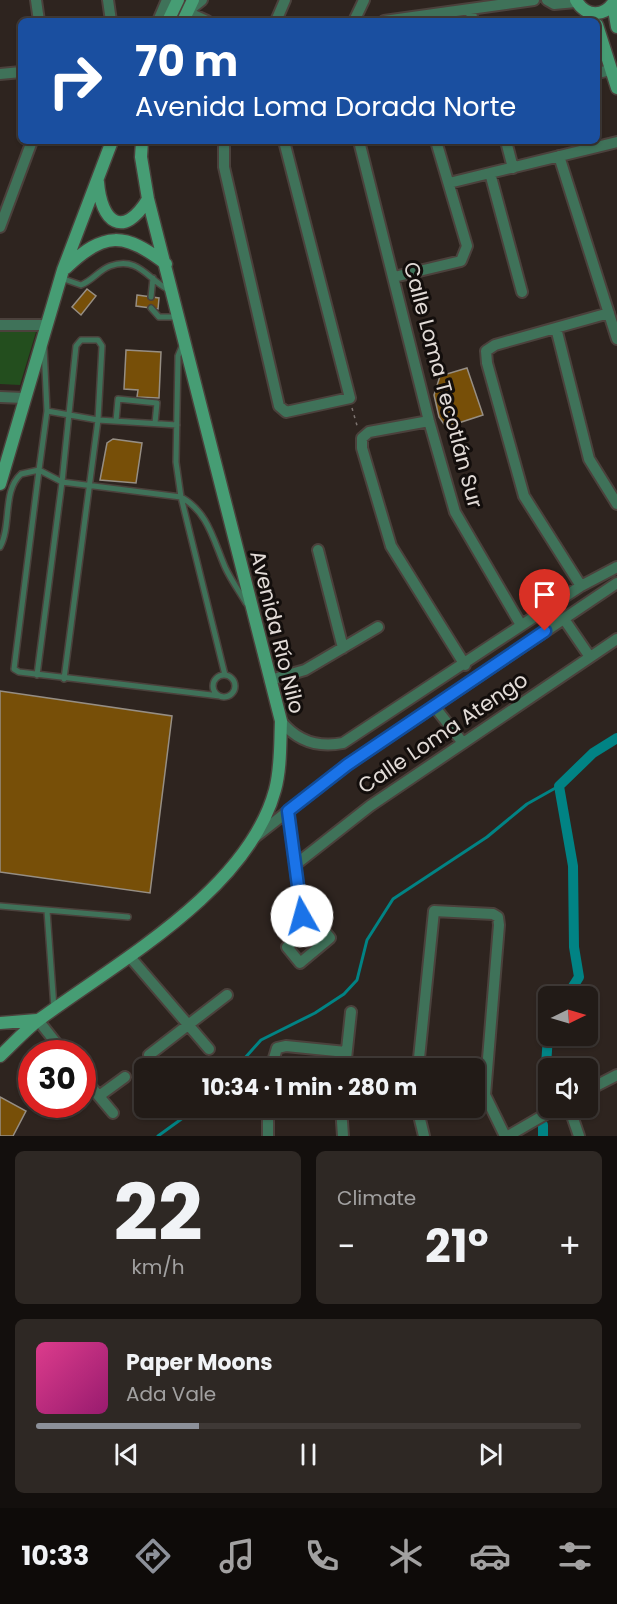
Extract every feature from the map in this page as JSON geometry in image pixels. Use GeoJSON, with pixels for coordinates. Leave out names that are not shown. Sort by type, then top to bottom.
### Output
{"type":"FeatureCollection","features":[{"type":"Feature","properties":{"kind":"main road"},"geometry":{"type":"LineString","coordinates":[[169,18],[178,0]]}},
{"type":"Feature","properties":{"kind":"main road"},"geometry":{"type":"LineString","coordinates":[[185,16],[193,0]]}},
{"type":"Feature","properties":{"kind":"main road"},"geometry":{"type":"LineString","coordinates":[[576,1],[591,16],[602,13],[614,2]]}},
{"type":"Feature","properties":{"kind":"main road"},"geometry":{"type":"LineString","coordinates":[[614,2],[617,27]]}},
{"type":"Feature","properties":{"kind":"main road"},"geometry":{"type":"LineString","coordinates":[[600,35],[617,88]]}},
{"type":"Feature","properties":{"kind":"main road"},"geometry":{"type":"LineString","coordinates":[[0,484],[62,274],[111,144]]}},
{"type":"Feature","properties":{"kind":"main road","name":"Avenida Río Nilo"},"geometry":{"type":"LineString","coordinates":[[0,1056],[38,1020],[130,957],[188,910],[219,880],[255,837],[275,790],[280,758],[281,721],[251,609],[186,339],[148,199],[141,157],[142,144]]}},
{"type":"Feature","properties":{"kind":"main road"},"geometry":{"type":"LineString","coordinates":[[97,177],[101,207],[111,219],[119,221],[133,218],[148,199]]}},
{"type":"Feature","properties":{"kind":"main road"},"geometry":{"type":"LineString","coordinates":[[62,274],[85,250],[111,240],[128,241],[145,247],[166,264]]}},
{"type":"Feature","properties":{"kind":"main road"},"geometry":{"type":"LineString","coordinates":[[0,1023],[38,1020]]}},
{"type":"Feature","properties":{"kind":"street"},"geometry":{"type":"LineString","coordinates":[[36,0],[39,18]]}},
{"type":"Feature","properties":{"kind":"street"},"geometry":{"type":"LineString","coordinates":[[108,0],[111,18]]}},
{"type":"Feature","properties":{"kind":"street"},"geometry":{"type":"LineString","coordinates":[[159,18],[167,0]]}},
{"type":"Feature","properties":{"kind":"street"},"geometry":{"type":"LineString","coordinates":[[185,16],[202,0]]}},
{"type":"Feature","properties":{"kind":"street"},"geometry":{"type":"LineString","coordinates":[[277,18],[285,0]]}},
{"type":"Feature","properties":{"kind":"street"},"geometry":{"type":"LineString","coordinates":[[355,18],[364,0]]}},
{"type":"Feature","properties":{"kind":"street"},"geometry":{"type":"LineString","coordinates":[[413,18],[534,0]]}},
{"type":"Feature","properties":{"kind":"street"},"geometry":{"type":"LineString","coordinates":[[547,0],[554,4],[576,1]]}},
{"type":"Feature","properties":{"kind":"street"},"geometry":{"type":"LineString","coordinates":[[470,9],[472,18]]}},
{"type":"Feature","properties":{"kind":"street"},"geometry":{"type":"LineString","coordinates":[[600,72],[611,70]]}},
{"type":"Feature","properties":{"kind":"street"},"geometry":{"type":"LineString","coordinates":[[0,75],[18,72]]}},
{"type":"Feature","properties":{"kind":"street"},"geometry":{"type":"LineString","coordinates":[[449,183],[617,142]]}},
{"type":"Feature","properties":{"kind":"street"},"geometry":{"type":"LineString","coordinates":[[0,227],[5,195],[30,144]]}},
{"type":"Feature","properties":{"kind":"street"},"geometry":{"type":"LineString","coordinates":[[224,144],[224,166],[282,410],[286,412],[350,398],[285,144]]}},
{"type":"Feature","properties":{"kind":"street","name":"Calle Loma Tecotlán Sur"},"geometry":{"type":"LineString","coordinates":[[360,144],[429,421],[455,512],[521,625]]}},
{"type":"Feature","properties":{"kind":"street"},"geometry":{"type":"LineString","coordinates":[[394,277],[461,261],[466,254],[467,246],[437,144]]}},
{"type":"Feature","properties":{"kind":"street"},"geometry":{"type":"LineString","coordinates":[[507,144],[513,168]]}},
{"type":"Feature","properties":{"kind":"street"},"geometry":{"type":"LineString","coordinates":[[559,156],[617,338]]}},
{"type":"Feature","properties":{"kind":"street"},"geometry":{"type":"LineString","coordinates":[[490,173],[522,292]]}},
{"type":"Feature","properties":{"kind":"street"},"geometry":{"type":"LineString","coordinates":[[581,586],[524,496],[487,363],[486,351],[495,345],[609,313]]}},
{"type":"Feature","properties":{"kind":"street"},"geometry":{"type":"LineString","coordinates":[[0,325],[45,328]]}},
{"type":"Feature","properties":{"kind":"street"},"geometry":{"type":"LineString","coordinates":[[556,328],[589,459],[617,504]]}},
{"type":"Feature","properties":{"kind":"street"},"geometry":{"type":"LineString","coordinates":[[0,397],[24,398]]}},
{"type":"Feature","properties":{"kind":"street"},"geometry":{"type":"LineString","coordinates":[[429,421],[369,432],[362,438],[391,546],[465,664]]}},
{"type":"Feature","properties":{"kind":"street"},"geometry":{"type":"LineString","coordinates":[[318,550],[343,648]]}},
{"type":"Feature","properties":{"kind":"street"},"geometry":{"type":"LineString","coordinates":[[281,721],[306,741],[321,745],[343,744],[581,586],[617,567]]}},
{"type":"Feature","properties":{"kind":"street"},"geometry":{"type":"LineString","coordinates":[[255,837],[347,765],[617,583]]}},
{"type":"Feature","properties":{"kind":"street"},"geometry":{"type":"LineString","coordinates":[[564,619],[590,657]]}},
{"type":"Feature","properties":{"kind":"street"},"geometry":{"type":"LineString","coordinates":[[270,680],[305,669],[378,627]]}},
{"type":"Feature","properties":{"kind":"street","name":"Calle Loma Atengo"},"geometry":{"type":"LineString","coordinates":[[295,866],[344,824],[617,639]]}},
{"type":"Feature","properties":{"kind":"street"},"geometry":{"type":"LineString","coordinates":[[434,706],[463,743]]}},
{"type":"Feature","properties":{"kind":"street"},"geometry":{"type":"LineString","coordinates":[[288,811],[302,916],[310,928]]}},
{"type":"Feature","properties":{"kind":"street"},"geometry":{"type":"LineString","coordinates":[[419,1058],[434,911],[493,914],[498,917],[486,1095],[507,1136],[539,1118]]}},
{"type":"Feature","properties":{"kind":"street"},"geometry":{"type":"LineString","coordinates":[[130,957],[208,1049]]}},
{"type":"Feature","properties":{"kind":"street"},"geometry":{"type":"LineString","coordinates":[[149,1055],[227,995]]}},
{"type":"Feature","properties":{"kind":"street"},"geometry":{"type":"LineString","coordinates":[[346,1058],[351,1012]]}},
{"type":"Feature","properties":{"kind":"street"},"geometry":{"type":"LineString","coordinates":[[38,1020],[54,1040]]}},
{"type":"Feature","properties":{"kind":"street"},"geometry":{"type":"LineString","coordinates":[[274,1058],[277,1048],[286,1046],[346,1052]]}},
{"type":"Feature","properties":{"kind":"street"},"geometry":{"type":"LineString","coordinates":[[598,1080],[601,1077],[617,1075]]}},
{"type":"Feature","properties":{"kind":"street"},"geometry":{"type":"LineString","coordinates":[[99,1096],[125,1077]]}},
{"type":"Feature","properties":{"kind":"street"},"geometry":{"type":"LineString","coordinates":[[96,1093],[113,1113]]}},
{"type":"Feature","properties":{"kind":"street"},"geometry":{"type":"LineString","coordinates":[[268,1118],[268,1136]]}},
{"type":"Feature","properties":{"kind":"street"},"geometry":{"type":"LineString","coordinates":[[342,1118],[343,1136]]}},
{"type":"Feature","properties":{"kind":"street"},"geometry":{"type":"LineString","coordinates":[[420,1118],[424,1136]]}},
{"type":"Feature","properties":{"kind":"street"},"geometry":{"type":"LineString","coordinates":[[573,1118],[579,1136]]}},
{"type":"Feature","properties":{"kind":"lane"},"geometry":{"type":"LineString","coordinates":[[62,274],[81,285],[109,266],[129,263],[144,269],[173,292]]}},
{"type":"Feature","properties":{"kind":"lane"},"geometry":{"type":"LineString","coordinates":[[151,297],[153,278]]}},
{"type":"Feature","properties":{"kind":"lane"},"geometry":{"type":"LineString","coordinates":[[151,308],[155,316],[180,317]]}},
{"type":"Feature","properties":{"kind":"lane"},"geometry":{"type":"LineString","coordinates":[[45,328],[47,411],[13,660],[14,669],[64,679],[219,696],[231,695],[235,689],[232,678],[225,675],[219,676],[213,685],[219,696]]}},
{"type":"Feature","properties":{"kind":"lane"},"geometry":{"type":"LineString","coordinates":[[186,339],[178,356],[176,462],[181,497],[225,675]]}},
{"type":"Feature","properties":{"kind":"lane"},"geometry":{"type":"LineString","coordinates":[[38,675],[77,342],[98,340],[102,346],[98,420],[64,679]]}},
{"type":"Feature","properties":{"kind":"lane"},"geometry":{"type":"LineString","coordinates":[[116,421],[118,399],[157,403],[155,423]]}},
{"type":"Feature","properties":{"kind":"lane"},"geometry":{"type":"LineString","coordinates":[[47,411],[98,420],[177,425]]}},
{"type":"Feature","properties":{"kind":"lane"},"geometry":{"type":"LineString","coordinates":[[0,547],[6,532],[13,486],[21,474],[39,470],[62,482],[88,487],[181,497],[194,504],[205,517],[226,568],[251,609]]}},
{"type":"Feature","properties":{"kind":"lane"},"geometry":{"type":"LineString","coordinates":[[0,906],[128,917]]}},
{"type":"Feature","properties":{"kind":"lane"},"geometry":{"type":"LineString","coordinates":[[47,911],[54,1009]]}},
{"type":"Feature","properties":{"kind":"path"},"geometry":{"type":"LineString","coordinates":[[350,398],[362,438]]}},
{"type":"Feature","properties":{"kind":"green space"},"geometry":{"type":"Polygon","coordinates":[[[0,331],[36,332],[20,385],[0,384],[0,331]]]}},
{"type":"Feature","properties":{"kind":"building"},"geometry":{"type":"Polygon","coordinates":[[[87,289],[96,296],[81,315],[72,307],[87,289]]]}},
{"type":"Feature","properties":{"kind":"building"},"geometry":{"type":"Polygon","coordinates":[[[137,295],[159,298],[158,309],[136,306],[137,295]]]}},
{"type":"Feature","properties":{"kind":"building"},"geometry":{"type":"Polygon","coordinates":[[[126,350],[161,352],[159,398],[137,397],[138,390],[124,389],[126,350]]]}},
{"type":"Feature","properties":{"kind":"building"},"geometry":{"type":"Polygon","coordinates":[[[467,368],[483,415],[446,427],[439,417],[434,395],[440,376],[467,368]]]}},
{"type":"Feature","properties":{"kind":"building"},"geometry":{"type":"Polygon","coordinates":[[[113,439],[142,443],[136,483],[100,480],[107,443],[113,439]]]}},
{"type":"Feature","properties":{"kind":"building"},"geometry":{"type":"Polygon","coordinates":[[[0,691],[172,716],[150,893],[0,872],[0,691]]]}},
{"type":"Feature","properties":{"kind":"building"},"geometry":{"type":"Polygon","coordinates":[[[0,1097],[18,1107],[18,1118],[22,1118],[13,1136],[0,1136],[0,1097]]]}},
{"type":"Feature","properties":{"kind":"waterway"},"geometry":{"type":"LineString","coordinates":[[573,986],[579,977],[574,947],[573,866],[559,786],[593,753],[617,738]]}},
{"type":"Feature","properties":{"kind":"waterway"},"geometry":{"type":"LineString","coordinates":[[245,1058],[261,1040],[315,1013],[344,994],[357,980],[367,940],[393,899],[487,837],[527,804],[559,786]]}},
{"type":"Feature","properties":{"kind":"waterway"},"geometry":{"type":"LineString","coordinates":[[546,1058],[547,1046]]}},
{"type":"Feature","properties":{"kind":"waterway"},"geometry":{"type":"LineString","coordinates":[[158,1136],[183,1118]]}},
{"type":"Feature","properties":{"kind":"waterway"},"geometry":{"type":"LineString","coordinates":[[543,1125],[543,1136]]}},
{"type":"Feature","properties":{"kind":"route"},"geometry":{"type":"LineString","coordinates":[[302,916],[288,811],[347,765],[545,631]]}}]}
